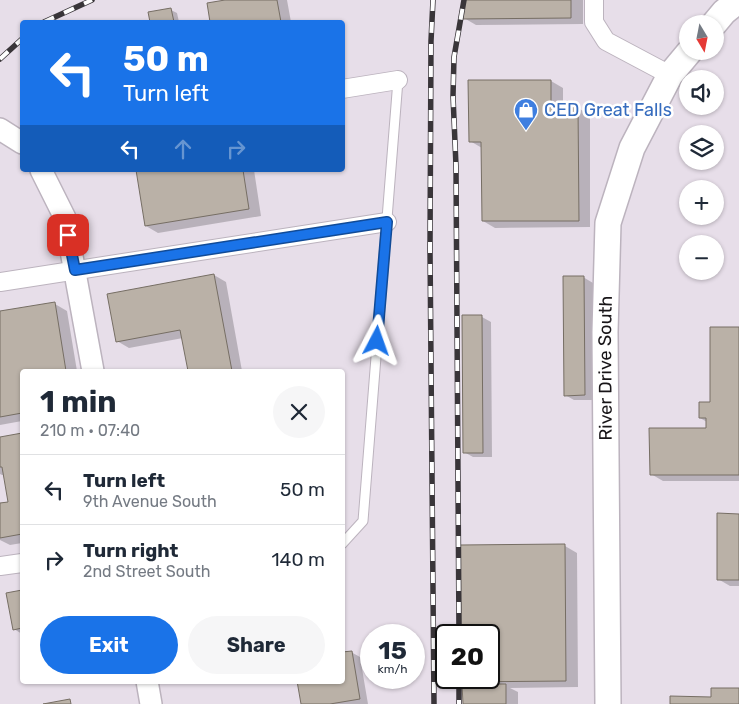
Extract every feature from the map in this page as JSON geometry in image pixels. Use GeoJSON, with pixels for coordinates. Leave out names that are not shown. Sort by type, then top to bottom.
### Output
{"type":"FeatureCollection","features":[{"type":"Feature","properties":{"kind":"main road"},"geometry":{"type":"LineString","coordinates":[[722,15],[739,0]]}},
{"type":"Feature","properties":{"kind":"main road","name":"River Drive South"},"geometry":{"type":"LineString","coordinates":[[608,704],[605,332],[608,223],[632,148],[670,75],[682,60]]}},
{"type":"Feature","properties":{"kind":"street"},"geometry":{"type":"LineString","coordinates":[[594,0],[594,22],[606,41],[670,75]]}},
{"type":"Feature","properties":{"kind":"street"},"geometry":{"type":"LineString","coordinates":[[345,89],[398,80]]}},
{"type":"Feature","properties":{"kind":"street"},"geometry":{"type":"LineString","coordinates":[[0,129],[20,142]]}},
{"type":"Feature","properties":{"kind":"street"},"geometry":{"type":"LineString","coordinates":[[42,172],[65,218],[93,369]]}},
{"type":"Feature","properties":{"kind":"street"},"geometry":{"type":"LineString","coordinates":[[0,282],[387,222]]}},
{"type":"Feature","properties":{"kind":"street"},"geometry":{"type":"LineString","coordinates":[[0,566],[20,563]]}},
{"type":"Feature","properties":{"kind":"street"},"geometry":{"type":"LineString","coordinates":[[148,684],[151,704]]}},
{"type":"Feature","properties":{"kind":"lane"},"geometry":{"type":"LineString","coordinates":[[345,541],[363,520],[398,80]]}},
{"type":"Feature","properties":{"kind":"building"},"geometry":{"type":"Polygon","coordinates":[[[225,0],[277,0],[281,20],[210,20],[207,3],[225,0]]]}},
{"type":"Feature","properties":{"kind":"building"},"geometry":{"type":"Polygon","coordinates":[[[465,0],[571,0],[571,18],[462,19],[465,0]]]}},
{"type":"Feature","properties":{"kind":"building"},"geometry":{"type":"Polygon","coordinates":[[[171,8],[174,20],[150,20],[148,12],[171,8]]]}},
{"type":"Feature","properties":{"kind":"building"},"geometry":{"type":"Polygon","coordinates":[[[468,80],[551,80],[551,107],[578,106],[579,221],[482,221],[481,142],[469,142],[468,80]]]}},
{"type":"Feature","properties":{"kind":"building"},"geometry":{"type":"Polygon","coordinates":[[[136,172],[243,172],[249,209],[145,226],[136,172]]]}},
{"type":"Feature","properties":{"kind":"building"},"geometry":{"type":"Polygon","coordinates":[[[214,274],[232,369],[188,369],[180,330],[116,342],[107,294],[214,274]]]}},
{"type":"Feature","properties":{"kind":"building"},"geometry":{"type":"Polygon","coordinates":[[[563,276],[584,276],[585,395],[564,396],[563,276]]]}},
{"type":"Feature","properties":{"kind":"building"},"geometry":{"type":"Polygon","coordinates":[[[55,302],[66,369],[20,369],[20,413],[0,417],[0,311],[55,302]]]}},
{"type":"Feature","properties":{"kind":"building"},"geometry":{"type":"Polygon","coordinates":[[[462,315],[482,315],[483,453],[463,453],[462,315]]]}},
{"type":"Feature","properties":{"kind":"building"},"geometry":{"type":"Polygon","coordinates":[[[710,327],[739,327],[739,475],[650,475],[649,428],[706,428],[706,418],[699,418],[699,402],[710,402],[710,327]]]}},
{"type":"Feature","properties":{"kind":"building"},"geometry":{"type":"Polygon","coordinates":[[[20,433],[20,534],[0,538],[0,503],[8,502],[2,467],[0,467],[0,437],[20,433]]]}},
{"type":"Feature","properties":{"kind":"building"},"geometry":{"type":"Polygon","coordinates":[[[717,513],[739,514],[739,580],[717,580],[717,513]]]}},
{"type":"Feature","properties":{"kind":"building"},"geometry":{"type":"Polygon","coordinates":[[[565,544],[566,681],[500,682],[500,624],[461,624],[460,545],[565,544]]]}},
{"type":"Feature","properties":{"kind":"building"},"geometry":{"type":"Polygon","coordinates":[[[20,590],[20,628],[13,630],[6,593],[20,590]]]}},
{"type":"Feature","properties":{"kind":"building"},"geometry":{"type":"Polygon","coordinates":[[[352,651],[360,699],[330,704],[301,704],[298,684],[345,684],[345,652],[352,651]]]}},
{"type":"Feature","properties":{"kind":"building"},"geometry":{"type":"Polygon","coordinates":[[[500,684],[506,684],[506,704],[463,704],[462,689],[500,689],[500,684]]]}},
{"type":"Feature","properties":{"kind":"building"},"geometry":{"type":"Polygon","coordinates":[[[711,688],[739,688],[739,704],[670,704],[670,696],[711,697],[711,688]]]}},
{"type":"Feature","properties":{"kind":"building"},"geometry":{"type":"Polygon","coordinates":[[[70,699],[71,704],[43,704],[70,699]]]}},
{"type":"Feature","properties":{"kind":"railway"},"geometry":{"type":"LineString","coordinates":[[48,20],[92,0]]}},
{"type":"Feature","properties":{"kind":"railway"},"geometry":{"type":"LineString","coordinates":[[433,0],[431,41],[430,249],[434,704]]}},
{"type":"Feature","properties":{"kind":"railway"},"geometry":{"type":"LineString","coordinates":[[459,624],[456,166],[453,96],[454,57],[464,0]]}},
{"type":"Feature","properties":{"kind":"railway"},"geometry":{"type":"LineString","coordinates":[[0,59],[20,41]]}},
{"type":"Feature","properties":{"kind":"railway"},"geometry":{"type":"LineString","coordinates":[[459,689],[459,704]]}},
{"type":"Feature","properties":{"kind":"place","name":"CED Great Falls"},"geometry":{"type":"Point","coordinates":[526,131]}},
{"type":"Feature","properties":{"kind":"route"},"geometry":{"type":"LineString","coordinates":[[68,235],[75,270],[387,222],[377,341]]}}]}
